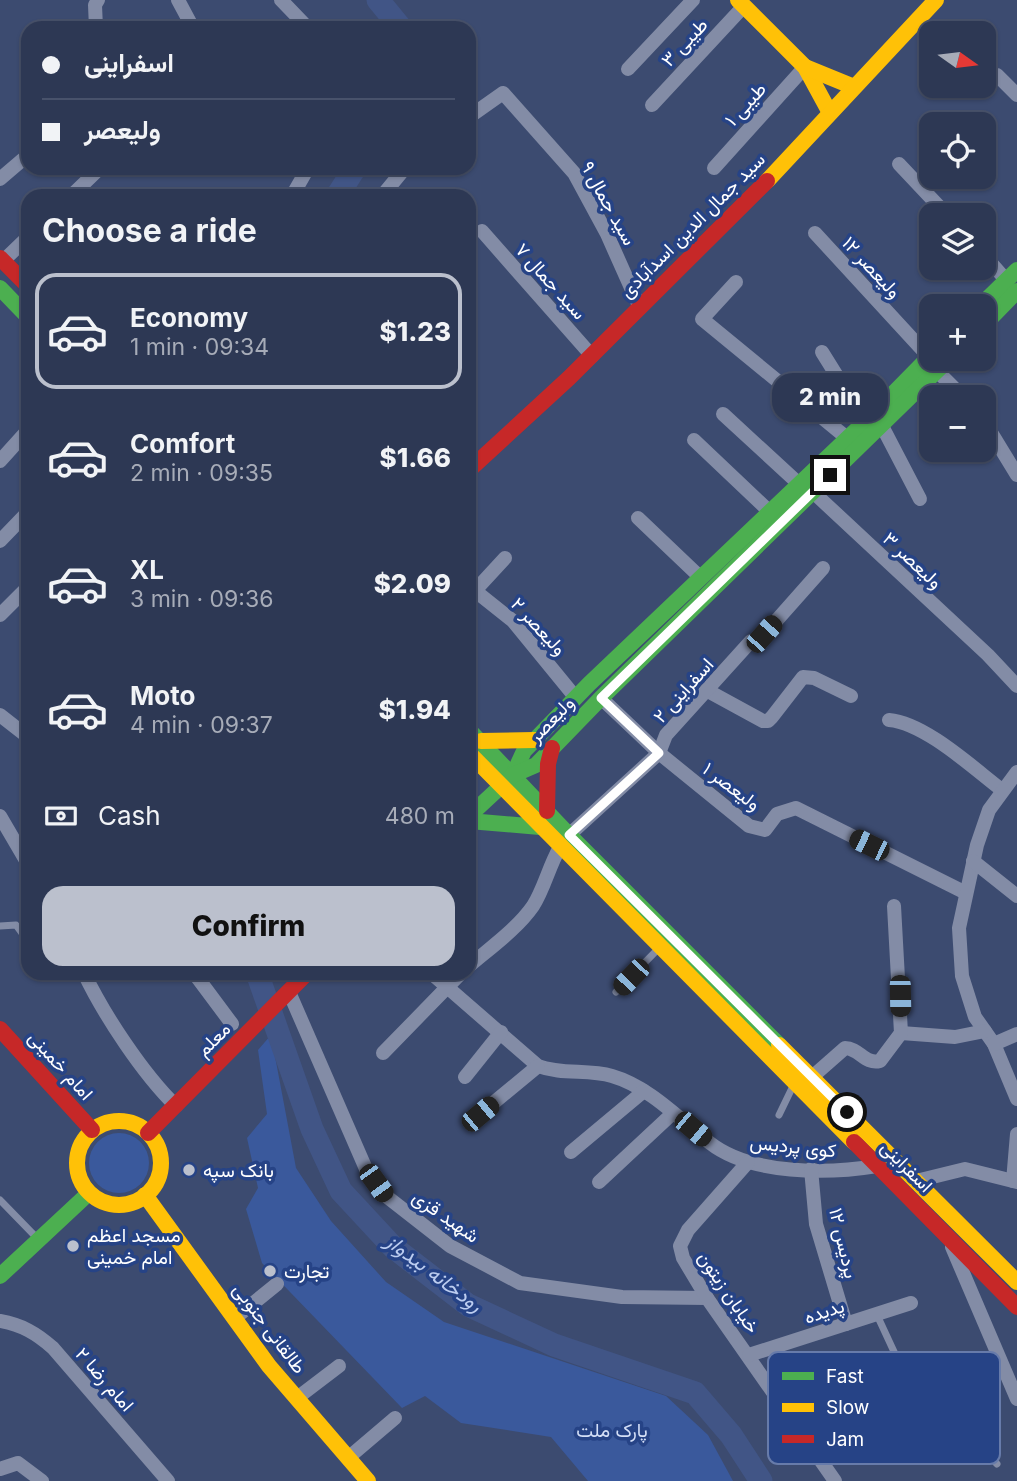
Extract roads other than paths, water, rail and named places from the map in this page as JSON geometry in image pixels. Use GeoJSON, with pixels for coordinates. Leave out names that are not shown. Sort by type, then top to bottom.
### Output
{"type":"FeatureCollection","features":[{"type":"Feature","properties":{"kind":"street"},"geometry":{"type":"LineString","coordinates":[[96,21],[95,5],[98,0]]}},
{"type":"Feature","properties":{"kind":"street"},"geometry":{"type":"LineString","coordinates":[[178,0],[189,21]]}},
{"type":"Feature","properties":{"kind":"street"},"geometry":{"type":"LineString","coordinates":[[281,0],[301,21]]}},
{"type":"Feature","properties":{"kind":"street"},"geometry":{"type":"LineString","coordinates":[[628,69],[693,0]]}},
{"type":"Feature","properties":{"kind":"street","name":"سید جمال الدین اسدآبادی"},"geometry":{"type":"LineString","coordinates":[[476,459],[592,356],[740,209],[936,0]]}},
{"type":"Feature","properties":{"kind":"street"},"geometry":{"type":"LineString","coordinates":[[741,3],[805,67],[830,113]]}},
{"type":"Feature","properties":{"kind":"street","name":"طیبی ۳"},"geometry":{"type":"LineString","coordinates":[[652,105],[741,3]]}},
{"type":"Feature","properties":{"kind":"street"},"geometry":{"type":"LineString","coordinates":[[805,67],[854,87]]}},
{"type":"Feature","properties":{"kind":"street","name":"طیبی ۱"},"geometry":{"type":"LineString","coordinates":[[714,168],[805,67]]}},
{"type":"Feature","properties":{"kind":"street"},"geometry":{"type":"LineString","coordinates":[[997,75],[1017,94]]}},
{"type":"Feature","properties":{"kind":"street","name":"سید جمال ۹"},"geometry":{"type":"LineString","coordinates":[[476,112],[503,93],[573,173],[607,234],[640,308]]}},
{"type":"Feature","properties":{"kind":"street"},"geometry":{"type":"LineString","coordinates":[[0,179],[21,161]]}},
{"type":"Feature","properties":{"kind":"street"},"geometry":{"type":"LineString","coordinates":[[899,164],[936,203]]}},
{"type":"Feature","properties":{"kind":"street"},"geometry":{"type":"LineString","coordinates":[[78,189],[93,175]]}},
{"type":"Feature","properties":{"kind":"street"},"geometry":{"type":"LineString","coordinates":[[388,189],[399,175]]}},
{"type":"Feature","properties":{"kind":"street","name":"سید جمال ۷"},"geometry":{"type":"LineString","coordinates":[[481,231],[592,356]]}},
{"type":"Feature","properties":{"kind":"street","name":"ولیعصر ۱۲"},"geometry":{"type":"LineString","coordinates":[[815,233],[919,347]]}},
{"type":"Feature","properties":{"kind":"street"},"geometry":{"type":"LineString","coordinates":[[21,243],[1,260],[21,279]]}},
{"type":"Feature","properties":{"kind":"street"},"geometry":{"type":"LineString","coordinates":[[996,270],[1013,291]]}},
{"type":"Feature","properties":{"kind":"street"},"geometry":{"type":"LineString","coordinates":[[736,282],[702,319],[847,438]]}},
{"type":"Feature","properties":{"kind":"street"},"geometry":{"type":"LineString","coordinates":[[0,288],[21,310]]}},
{"type":"Feature","properties":{"kind":"street"},"geometry":{"type":"LineString","coordinates":[[996,299],[1013,291]]}},
{"type":"Feature","properties":{"kind":"street"},"geometry":{"type":"LineString","coordinates":[[996,311],[1013,291]]}},
{"type":"Feature","properties":{"kind":"street"},"geometry":{"type":"LineString","coordinates":[[822,352],[873,420],[920,499]]}},
{"type":"Feature","properties":{"kind":"street","name":"ولیعصر"},"geometry":{"type":"LineString","coordinates":[[508,779],[536,765],[922,371]]}},
{"type":"Feature","properties":{"kind":"street","name":"ولیعصر ۱۲"},"geometry":{"type":"LineString","coordinates":[[941,371],[953,385]]}},
{"type":"Feature","properties":{"kind":"street","name":"ولیعصر ۳"},"geometry":{"type":"LineString","coordinates":[[723,414],[988,655],[1017,686]]}},
{"type":"Feature","properties":{"kind":"street","name":"ولیعصر"},"geometry":{"type":"LineString","coordinates":[[508,779],[524,751],[589,684],[769,511],[805,488],[847,438],[873,420]]}},
{"type":"Feature","properties":{"kind":"street"},"geometry":{"type":"LineString","coordinates":[[0,461],[21,438]]}},
{"type":"Feature","properties":{"kind":"street"},"geometry":{"type":"LineString","coordinates":[[694,440],[769,511]]}},
{"type":"Feature","properties":{"kind":"street"},"geometry":{"type":"LineString","coordinates":[[996,441],[1017,475]]}},
{"type":"Feature","properties":{"kind":"street"},"geometry":{"type":"LineString","coordinates":[[0,541],[21,519]]}},
{"type":"Feature","properties":{"kind":"street"},"geometry":{"type":"LineString","coordinates":[[638,519],[700,577]]}},
{"type":"Feature","properties":{"kind":"street"},"geometry":{"type":"LineString","coordinates":[[476,586],[505,558]]}},
{"type":"Feature","properties":{"kind":"street","name":"اسفراینی ۲"},"geometry":{"type":"LineString","coordinates":[[565,841],[659,753],[666,735],[751,642],[760,639],[823,568]]}},
{"type":"Feature","properties":{"kind":"street"},"geometry":{"type":"LineString","coordinates":[[0,615],[21,594]]}},
{"type":"Feature","properties":{"kind":"street","name":"ولیعصر ۲"},"geometry":{"type":"LineString","coordinates":[[476,595],[513,621],[576,698]]}},
{"type":"Feature","properties":{"kind":"street"},"geometry":{"type":"LineString","coordinates":[[708,691],[763,721],[772,717],[803,677],[814,678],[851,696]]}},
{"type":"Feature","properties":{"kind":"street"},"geometry":{"type":"LineString","coordinates":[[589,684],[601,698]]}},
{"type":"Feature","properties":{"kind":"street","name":"ولیعصر ۱"},"geometry":{"type":"LineString","coordinates":[[601,698],[659,753],[749,826],[765,830],[777,814],[796,808],[966,893]]}},
{"type":"Feature","properties":{"kind":"street"},"geometry":{"type":"LineString","coordinates":[[0,715],[21,732]]}},
{"type":"Feature","properties":{"kind":"street"},"geometry":{"type":"LineString","coordinates":[[889,720],[901,721],[926,733],[1002,790]]}},
{"type":"Feature","properties":{"kind":"street"},"geometry":{"type":"LineString","coordinates":[[476,741],[534,740]]}},
{"type":"Feature","properties":{"kind":"street"},"geometry":{"type":"LineString","coordinates":[[476,744],[508,779],[476,812]]}},
{"type":"Feature","properties":{"kind":"street"},"geometry":{"type":"LineString","coordinates":[[547,811],[548,764],[552,748]]}},
{"type":"Feature","properties":{"kind":"street"},"geometry":{"type":"LineString","coordinates":[[1017,772],[989,810],[973,861],[959,928],[962,976],[975,1017],[994,1044],[1017,1099]]}},
{"type":"Feature","properties":{"kind":"street","name":"اسفراینی"},"geometry":{"type":"LineString","coordinates":[[508,779],[547,811],[565,841],[812,1077],[1017,1282]]}},
{"type":"Feature","properties":{"kind":"street","name":"اسفراینی"},"geometry":{"type":"LineString","coordinates":[[508,779],[540,827],[565,841]]}},
{"type":"Feature","properties":{"kind":"street"},"geometry":{"type":"LineString","coordinates":[[0,816],[21,852]]}},
{"type":"Feature","properties":{"kind":"street"},"geometry":{"type":"LineString","coordinates":[[476,820],[540,827]]}},
{"type":"Feature","properties":{"kind":"street"},"geometry":{"type":"LineString","coordinates":[[476,960],[523,918],[533,905],[549,867],[565,841]]}},
{"type":"Feature","properties":{"kind":"street"},"geometry":{"type":"LineString","coordinates":[[973,861],[1017,896]]}},
{"type":"Feature","properties":{"kind":"street","name":"اسفراینی"},"geometry":{"type":"LineString","coordinates":[[620,895],[660,947],[1017,1307]]}},
{"type":"Feature","properties":{"kind":"street"},"geometry":{"type":"LineString","coordinates":[[812,1077],[845,1048],[854,1050],[871,1062],[880,1061],[901,1033],[894,906]]}},
{"type":"Feature","properties":{"kind":"street"},"geometry":{"type":"LineString","coordinates":[[87,980],[95,997],[160,1091],[176,1107]]}},
{"type":"Feature","properties":{"kind":"street"},"geometry":{"type":"LineString","coordinates":[[199,980],[232,1024]]}},
{"type":"Feature","properties":{"kind":"street","name":"معلم"},"geometry":{"type":"LineString","coordinates":[[148,1133],[300,980]]}},
{"type":"Feature","properties":{"kind":"street"},"geometry":{"type":"LineString","coordinates":[[439,980],[538,1066],[480,1114]]}},
{"type":"Feature","properties":{"kind":"street"},"geometry":{"type":"LineString","coordinates":[[383,1053],[453,980]]}},
{"type":"Feature","properties":{"kind":"street","name":"شهید قزی"},"geometry":{"type":"LineString","coordinates":[[289,992],[366,1169],[386,1196],[450,1246],[520,1283],[622,1297],[707,1298]]}},
{"type":"Feature","properties":{"kind":"street","name":"امام خمینی"},"geometry":{"type":"LineString","coordinates":[[0,1028],[92,1130]]}},
{"type":"Feature","properties":{"kind":"street"},"geometry":{"type":"LineString","coordinates":[[901,1033],[955,1037],[985,1031]]}},
{"type":"Feature","properties":{"kind":"street"},"geometry":{"type":"LineString","coordinates":[[466,1077],[501,1032]]}},
{"type":"Feature","properties":{"kind":"street"},"geometry":{"type":"LineString","coordinates":[[994,1044],[1017,1034]]}},
{"type":"Feature","properties":{"kind":"street","name":"کوی پردیس"},"geometry":{"type":"LineString","coordinates":[[538,1066],[613,1076],[644,1091],[712,1145],[730,1156],[748,1162],[784,1168],[849,1171],[877,1166]]}},
{"type":"Feature","properties":{"kind":"street"},"geometry":{"type":"LineString","coordinates":[[571,1152],[644,1091]]}},
{"type":"Feature","properties":{"kind":"street"},"geometry":{"type":"LineString","coordinates":[[599,1182],[673,1113]]}},
{"type":"Feature","properties":{"kind":"street"},"geometry":{"type":"LineString","coordinates":[[114,1121],[127,1121],[148,1133],[156,1144],[160,1171],[155,1184],[145,1195],[135,1202],[123,1205],[110,1204],[89,1193],[77,1168],[83,1141],[92,1130],[114,1121]]}},
{"type":"Feature","properties":{"kind":"street"},"geometry":{"type":"LineString","coordinates":[[916,1181],[965,1169],[1015,1182],[1017,1135]]}},
{"type":"Feature","properties":{"kind":"street","name":"خیابان زیتون"},"geometry":{"type":"LineString","coordinates":[[748,1162],[682,1239],[680,1246],[682,1258],[707,1298],[768,1383]]}},
{"type":"Feature","properties":{"kind":"street","name":"پردیس ۱۲"},"geometry":{"type":"LineString","coordinates":[[811,1169],[816,1224],[846,1324]]}},
{"type":"Feature","properties":{"kind":"street"},"geometry":{"type":"LineString","coordinates":[[0,1276],[89,1193]]}},
{"type":"Feature","properties":{"kind":"street","name":"طالقانی جنوبی"},"geometry":{"type":"LineString","coordinates":[[145,1195],[269,1366],[368,1481]]}},
{"type":"Feature","properties":{"kind":"street"},"geometry":{"type":"LineString","coordinates":[[947,1236],[996,1352]]}},
{"type":"Feature","properties":{"kind":"street"},"geometry":{"type":"LineString","coordinates":[[235,1318],[277,1284]]}},
{"type":"Feature","properties":{"kind":"street","name":"پدیده"},"geometry":{"type":"LineString","coordinates":[[749,1355],[911,1303]]}},
{"type":"Feature","properties":{"kind":"street","name":"امام رضا ۲"},"geometry":{"type":"LineString","coordinates":[[0,1321],[36,1333],[53,1348],[168,1481]]}},
{"type":"Feature","properties":{"kind":"street"},"geometry":{"type":"LineString","coordinates":[[1000,1362],[1017,1399]]}},
{"type":"Feature","properties":{"kind":"street"},"geometry":{"type":"LineString","coordinates":[[297,1398],[338,1366]]}},
{"type":"Feature","properties":{"kind":"street"},"geometry":{"type":"LineString","coordinates":[[348,1458],[396,1418]]}},
{"type":"Feature","properties":{"kind":"street"},"geometry":{"type":"LineString","coordinates":[[0,1469],[18,1463],[42,1481]]}},
{"type":"Feature","properties":{"kind":"street","name":"خیابان زیتون"},"geometry":{"type":"LineString","coordinates":[[823,1464],[835,1481]]}},
{"type":"Feature","properties":{"kind":"lane"},"geometry":{"type":"LineString","coordinates":[[0,926],[16,925],[21,932]]}},
{"type":"Feature","properties":{"kind":"lane"},"geometry":{"type":"LineString","coordinates":[[616,992],[660,947]]}},
{"type":"Feature","properties":{"kind":"lane"},"geometry":{"type":"LineString","coordinates":[[779,1115],[794,1083]]}},
{"type":"Feature","properties":{"kind":"lane"},"geometry":{"type":"LineString","coordinates":[[0,1200],[38,1240]]}},
{"type":"Feature","properties":{"kind":"lane"},"geometry":{"type":"LineString","coordinates":[[877,1314],[894,1352]]}},
{"type":"Feature","properties":{"kind":"waterway","name":"رودخانه بیدواز"},"geometry":{"type":"LineString","coordinates":[[378,0],[395,21]]}},
{"type":"Feature","properties":{"kind":"waterway","name":"رودخانه بیدواز"},"geometry":{"type":"LineString","coordinates":[[342,189],[350,175]]}},
{"type":"Feature","properties":{"kind":"waterway","name":"رودخانه بیدواز"},"geometry":{"type":"LineString","coordinates":[[259,980],[312,1129],[341,1191],[393,1247],[468,1305],[554,1345],[695,1393],[731,1435],[761,1481]]}},
{"type":"Feature","properties":{"kind":"place","name":"بانک سپه"},"geometry":{"type":"Point","coordinates":[189,1170]}},
{"type":"Feature","properties":{"kind":"place","name":"مسجد اعظم امام خمینی"},"geometry":{"type":"Point","coordinates":[73,1246]}},
{"type":"Feature","properties":{"kind":"place","name":"تجارت"},"geometry":{"type":"Point","coordinates":[270,1271]}},
{"type":"Feature","properties":{"kind":"park label","name":"پارک ملت"},"geometry":{"type":"Point","coordinates":[612,1430]}}]}
